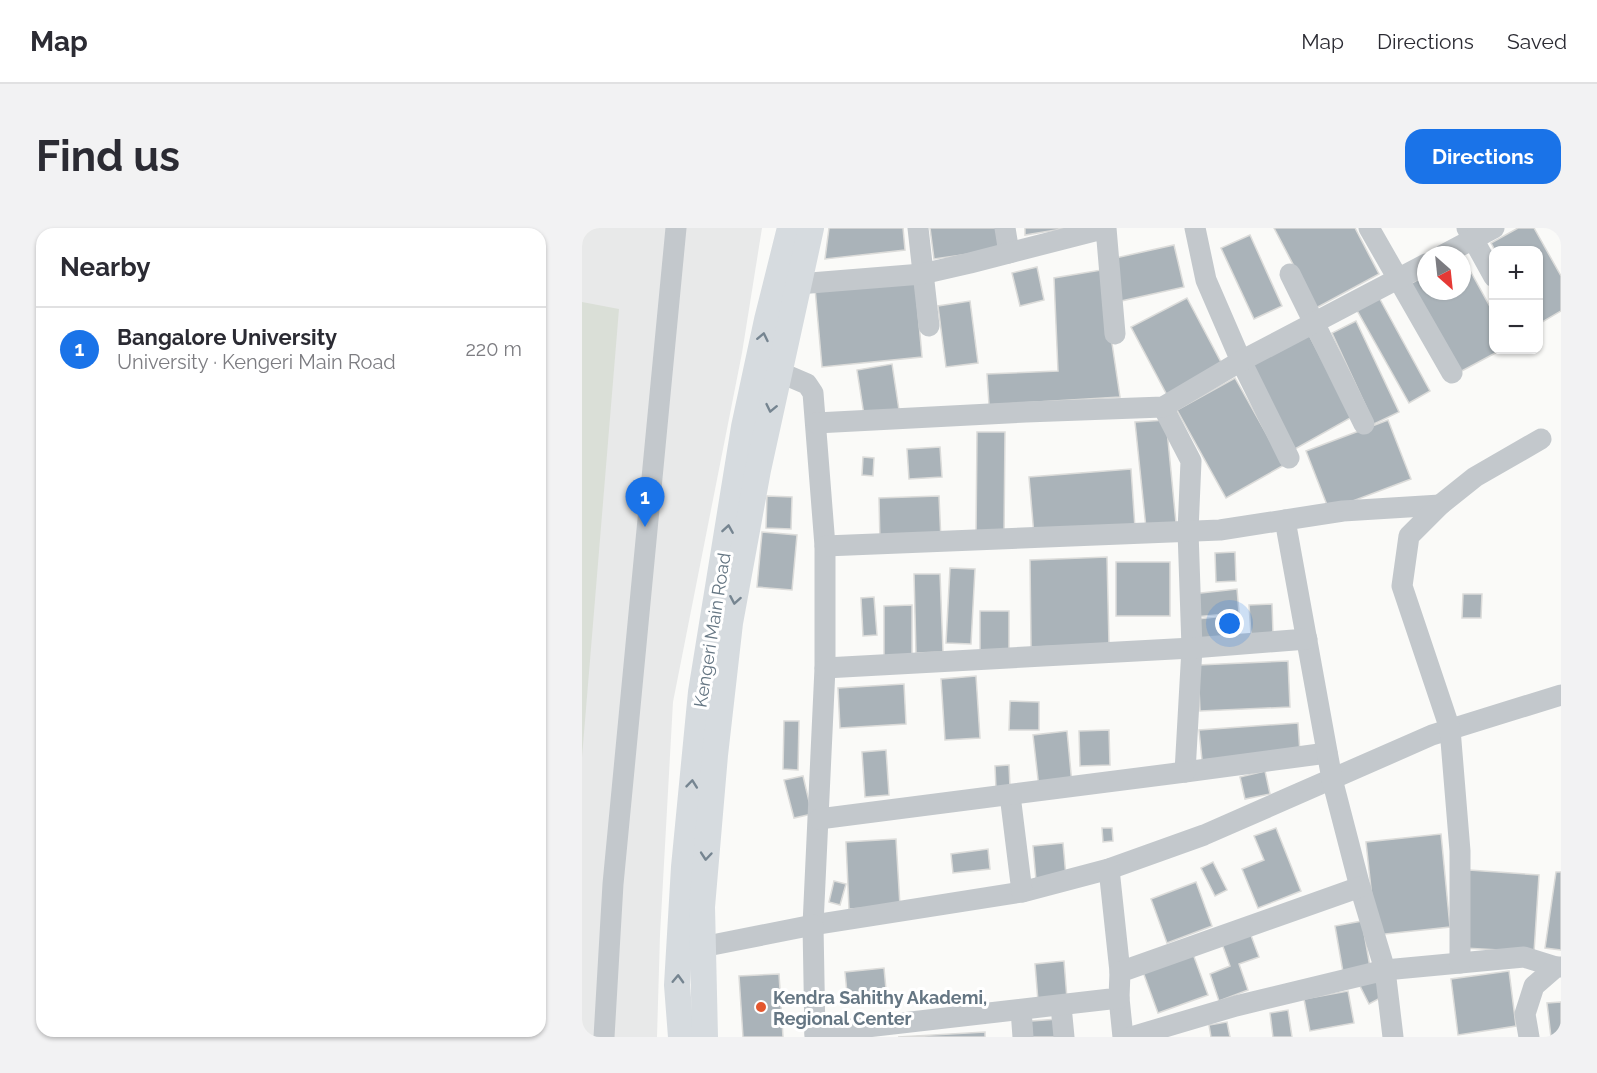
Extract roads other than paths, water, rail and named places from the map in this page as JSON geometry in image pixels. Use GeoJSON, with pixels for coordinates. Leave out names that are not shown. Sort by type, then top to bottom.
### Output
{"type":"FeatureCollection","features":[{"type":"Feature","properties":{"kind":"main road","name":"Kengeri Main Road"},"geometry":{"type":"LineString","coordinates":[[681,1037],[677,985],[684,867],[701,692],[744,427],[790,228]]}},
{"type":"Feature","properties":{"kind":"main road","name":"Kengeri Main Road"},"geometry":{"type":"LineString","coordinates":[[705,1037],[702,907],[730,623],[758,470],[811,228]]}},
{"type":"Feature","properties":{"kind":"street"},"geometry":{"type":"LineString","coordinates":[[604,1037],[613,884],[676,228]]}},
{"type":"Feature","properties":{"kind":"street"},"geometry":{"type":"LineString","coordinates":[[918,228],[929,326]]}},
{"type":"Feature","properties":{"kind":"street"},"geometry":{"type":"LineString","coordinates":[[1005,228],[1009,253]]}},
{"type":"Feature","properties":{"kind":"street"},"geometry":{"type":"LineString","coordinates":[[798,284],[922,274],[1106,228],[1115,334]]}},
{"type":"Feature","properties":{"kind":"street"},"geometry":{"type":"LineString","coordinates":[[1195,228],[1206,280],[1241,361],[1289,458]]}},
{"type":"Feature","properties":{"kind":"street"},"geometry":{"type":"LineString","coordinates":[[1369,228],[1452,374]]}},
{"type":"Feature","properties":{"kind":"street"},"geometry":{"type":"LineString","coordinates":[[1455,246],[1471,234],[1494,228]]}},
{"type":"Feature","properties":{"kind":"street"},"geometry":{"type":"LineString","coordinates":[[1471,234],[1489,268]]}},
{"type":"Feature","properties":{"kind":"street"},"geometry":{"type":"LineString","coordinates":[[816,423],[1164,407],[1241,361],[1417,269]]}},
{"type":"Feature","properties":{"kind":"street"},"geometry":{"type":"LineString","coordinates":[[1290,274],[1364,424]]}},
{"type":"Feature","properties":{"kind":"street"},"geometry":{"type":"LineString","coordinates":[[779,372],[807,384],[813,393],[825,546],[825,668],[813,925],[815,1035],[1119,999]]}},
{"type":"Feature","properties":{"kind":"street"},"geometry":{"type":"LineString","coordinates":[[1164,407],[1191,461],[1188,531],[1192,648],[1185,772]]}},
{"type":"Feature","properties":{"kind":"street"},"geometry":{"type":"LineString","coordinates":[[1460,963],[1460,851],[1450,729],[1402,586],[1409,536],[1440,505],[1475,477],[1541,439]]}},
{"type":"Feature","properties":{"kind":"street"},"geometry":{"type":"LineString","coordinates":[[825,546],[1220,530],[1343,511],[1440,505]]}},
{"type":"Feature","properties":{"kind":"street"},"geometry":{"type":"LineString","coordinates":[[1285,520],[1332,779],[1360,887],[1385,970],[1393,1037]]}},
{"type":"Feature","properties":{"kind":"street"},"geometry":{"type":"LineString","coordinates":[[825,668],[1192,648],[1306,639]]}},
{"type":"Feature","properties":{"kind":"street"},"geometry":{"type":"LineString","coordinates":[[702,947],[813,925],[1022,892],[1108,870],[1204,835],[1432,735],[1561,695]]}},
{"type":"Feature","properties":{"kind":"street"},"geometry":{"type":"LineString","coordinates":[[819,819],[1327,753]]}},
{"type":"Feature","properties":{"kind":"street"},"geometry":{"type":"LineString","coordinates":[[1010,795],[1022,892]]}},
{"type":"Feature","properties":{"kind":"street"},"geometry":{"type":"LineString","coordinates":[[1108,870],[1120,972],[1119,999],[1123,1037]]}},
{"type":"Feature","properties":{"kind":"street"},"geometry":{"type":"LineString","coordinates":[[1120,972],[1360,887]]}},
{"type":"Feature","properties":{"kind":"street"},"geometry":{"type":"LineString","coordinates":[[1131,1037],[1236,1006],[1385,970],[1524,957],[1559,967]]}},
{"type":"Feature","properties":{"kind":"street"},"geometry":{"type":"LineString","coordinates":[[1529,1037],[1525,1014],[1534,986],[1559,967]]}},
{"type":"Feature","properties":{"kind":"street"},"geometry":{"type":"LineString","coordinates":[[1061,1006],[1064,1037]]}},
{"type":"Feature","properties":{"kind":"street"},"geometry":{"type":"LineString","coordinates":[[1021,1010],[1023,1037]]}},
{"type":"Feature","properties":{"kind":"place","name":"Bangalore University"},"geometry":{"type":"Point","coordinates":[645,527]}},
{"type":"Feature","properties":{"kind":"place","name":"Kendra Sahithy Akademi, Regional Center"},"geometry":{"type":"Point","coordinates":[761,1007]}}]}
